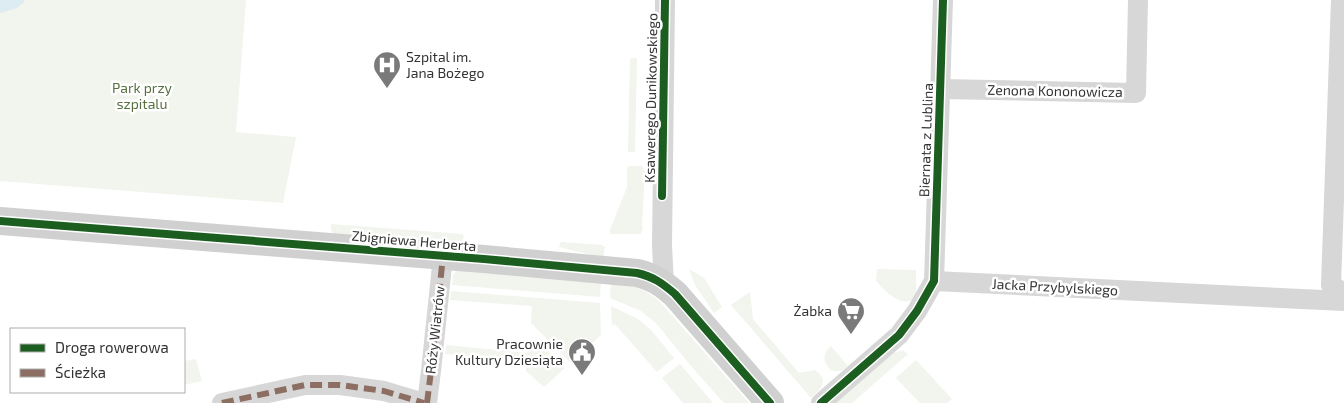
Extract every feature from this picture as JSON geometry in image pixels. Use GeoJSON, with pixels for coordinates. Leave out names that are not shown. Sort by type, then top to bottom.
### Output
{"type":"FeatureCollection","features":[{"type":"Feature","properties":{"kind":"street","name":"Ksawerego Dunikowskiego"},"geometry":{"type":"LineString","coordinates":[[664,285],[662,244],[665,0]]}},
{"type":"Feature","properties":{"kind":"street","name":"Biernata z Lublina"},"geometry":{"type":"LineString","coordinates":[[934,281],[943,0]]}},
{"type":"Feature","properties":{"kind":"street","name":"Zenona Kononowicza"},"geometry":{"type":"LineString","coordinates":[[941,89],[1136,93],[1138,0]]}},
{"type":"Feature","properties":{"kind":"street"},"geometry":{"type":"LineString","coordinates":[[1341,0],[1342,48],[1331,285],[1344,293]]}},
{"type":"Feature","properties":{"kind":"street","name":"Zbigniewa Herberta"},"geometry":{"type":"LineString","coordinates":[[0,222],[443,256],[637,273],[650,276],[675,294],[770,403]]}},
{"type":"Feature","properties":{"kind":"street","name":"Róży Wiatrów"},"geometry":{"type":"LineString","coordinates":[[425,403],[431,371],[443,256]]}},
{"type":"Feature","properties":{"kind":"street"},"geometry":{"type":"LineString","coordinates":[[821,403],[899,335],[917,310],[934,281]]}},
{"type":"Feature","properties":{"kind":"street","name":"Jacka Przybylskiego"},"geometry":{"type":"LineString","coordinates":[[934,281],[1344,301]]}},
{"type":"Feature","properties":{"kind":"street"},"geometry":{"type":"LineString","coordinates":[[222,403],[305,385],[340,385],[384,391],[425,403]]}},
{"type":"Feature","properties":{"kind":"green space","name":"Park przy szpitalu"},"geometry":{"type":"Polygon","coordinates":[[[0,0],[246,0],[236,132],[296,137],[283,203],[0,181],[0,0]]]}},
{"type":"Feature","properties":{"kind":"green space"},"geometry":{"type":"Polygon","coordinates":[[[637,58],[635,152],[628,152],[630,60],[637,58]]]}},
{"type":"Feature","properties":{"kind":"green space"},"geometry":{"type":"Polygon","coordinates":[[[629,166],[642,166],[645,172],[643,227],[641,234],[610,234],[627,187],[627,168],[629,166]]]}},
{"type":"Feature","properties":{"kind":"green space"},"geometry":{"type":"Polygon","coordinates":[[[331,224],[462,234],[464,236],[461,244],[335,236],[331,230],[331,224]]]}},
{"type":"Feature","properties":{"kind":"green space"},"geometry":{"type":"Polygon","coordinates":[[[561,242],[602,245],[605,247],[603,258],[559,247],[561,242]]]}},
{"type":"Feature","properties":{"kind":"green space"},"geometry":{"type":"Polygon","coordinates":[[[689,269],[704,278],[722,307],[714,313],[695,285],[689,269]]]}},
{"type":"Feature","properties":{"kind":"green space"},"geometry":{"type":"Polygon","coordinates":[[[877,269],[916,270],[916,298],[904,301],[894,297],[876,281],[877,269]]]}},
{"type":"Feature","properties":{"kind":"green space"},"geometry":{"type":"Polygon","coordinates":[[[457,270],[601,281],[600,297],[452,285],[453,275],[457,270]]]}},
{"type":"Feature","properties":{"kind":"green space"},"geometry":{"type":"Polygon","coordinates":[[[611,282],[637,288],[660,302],[749,403],[724,403],[656,323],[641,311],[610,298],[611,282]]]}},
{"type":"Feature","properties":{"kind":"green space"},"geometry":{"type":"Polygon","coordinates":[[[451,291],[600,303],[601,335],[571,363],[531,323],[532,306],[450,300],[451,291]]]}},
{"type":"Feature","properties":{"kind":"green space"},"geometry":{"type":"Polygon","coordinates":[[[750,292],[753,319],[799,373],[815,370],[822,377],[821,388],[811,398],[731,305],[750,292]]]}},
{"type":"Feature","properties":{"kind":"green space"},"geometry":{"type":"Polygon","coordinates":[[[611,306],[638,319],[651,330],[674,358],[657,372],[615,324],[612,326],[611,306]]]}},
{"type":"Feature","properties":{"kind":"green space"},"geometry":{"type":"Polygon","coordinates":[[[529,340],[538,341],[565,368],[544,387],[526,371],[526,362],[445,354],[446,345],[527,353],[529,340]]]}},
{"type":"Feature","properties":{"kind":"green space"},"geometry":{"type":"Polygon","coordinates":[[[831,346],[848,366],[841,371],[832,371],[825,362],[826,353],[831,346]]]}},
{"type":"Feature","properties":{"kind":"green space"},"geometry":{"type":"Polygon","coordinates":[[[903,350],[908,354],[852,403],[836,403],[893,353],[903,350]]]}},
{"type":"Feature","properties":{"kind":"green space"},"geometry":{"type":"Polygon","coordinates":[[[196,359],[202,381],[185,385],[185,361],[196,359]]]}},
{"type":"Feature","properties":{"kind":"green space"},"geometry":{"type":"Polygon","coordinates":[[[916,360],[952,399],[947,403],[920,403],[896,378],[916,360]]]}},
{"type":"Feature","properties":{"kind":"green space"},"geometry":{"type":"Polygon","coordinates":[[[680,364],[713,403],[683,403],[662,378],[680,364]]]}},
{"type":"Feature","properties":{"kind":"shaded area"},"geometry":{"type":"Polygon","coordinates":[[[0,0],[24,0],[24,2],[17,8],[0,13],[0,0]]]}},
{"type":"Feature","properties":{"kind":"marked path"},"geometry":{"type":"LineString","coordinates":[[427,403],[443,256]]}},
{"type":"Feature","properties":{"kind":"marked path"},"geometry":{"type":"LineString","coordinates":[[222,403],[305,385],[340,385],[384,391],[424,403]]}},
{"type":"Feature","properties":{"kind":"cycle path"},"geometry":{"type":"LineString","coordinates":[[662,196],[665,0]]}},
{"type":"Feature","properties":{"kind":"cycle path"},"geometry":{"type":"LineString","coordinates":[[821,403],[899,335],[917,311],[934,281],[943,0]]}},
{"type":"Feature","properties":{"kind":"cycle path"},"geometry":{"type":"LineString","coordinates":[[0,221],[484,259],[637,273],[658,281],[675,294],[770,403]]}},
{"type":"Feature","properties":{"kind":"place","name":"Szpital im. Jana Bożego"},"geometry":{"type":"Point","coordinates":[387,89]}},
{"type":"Feature","properties":{"kind":"place","name":"Żabka"},"geometry":{"type":"Point","coordinates":[851,335]}},
{"type":"Feature","properties":{"kind":"place","name":"Pracownie Kultury Dziesiąta"},"geometry":{"type":"Point","coordinates":[582,376]}}]}
